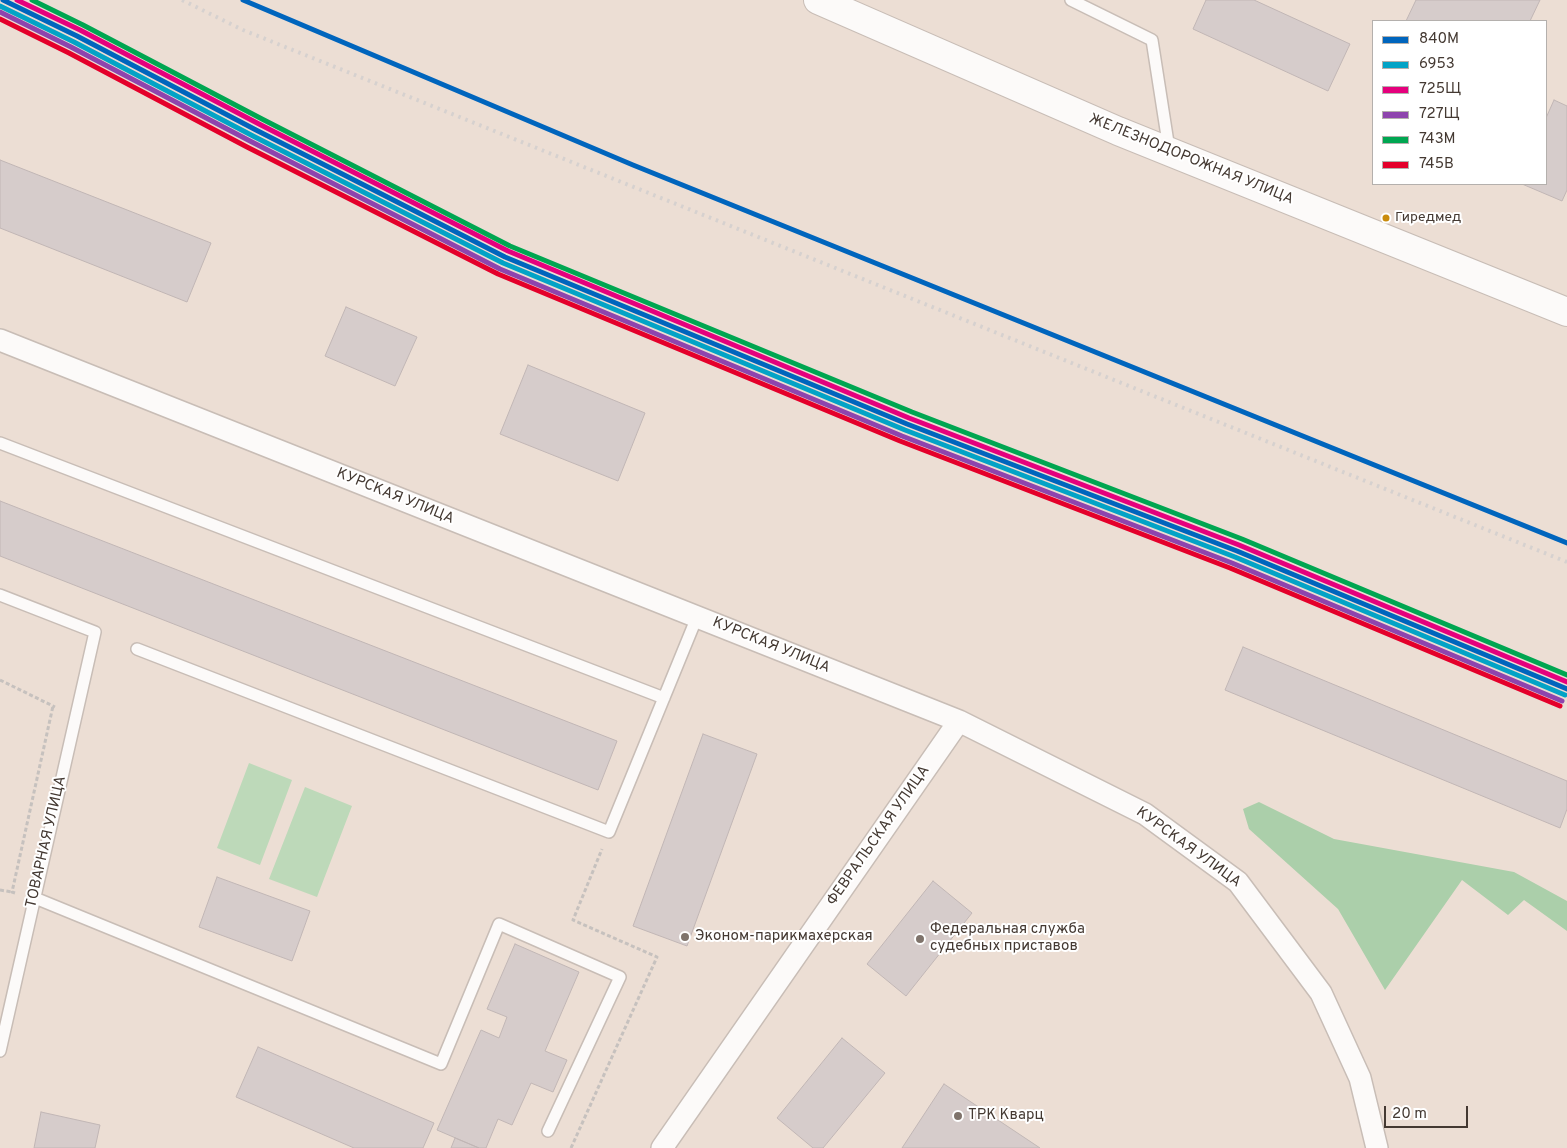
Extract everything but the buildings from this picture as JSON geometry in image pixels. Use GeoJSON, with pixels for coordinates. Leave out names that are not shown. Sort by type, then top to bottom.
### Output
{"type":"FeatureCollection","features":[{"type":"Feature","properties":{"kind":"main road","name":"ЖЕЛЕЗНОДОРОЖНАЯ УЛИЦА"},"geometry":{"type":"LineString","coordinates":[[818,0],[1118,131],[1567,312]]}},
{"type":"Feature","properties":{"kind":"street","name":"КУРСКАЯ УЛИЦА"},"geometry":{"type":"LineString","coordinates":[[0,340],[959,721],[1145,814],[1238,882],[1321,993],[1360,1078],[1377,1148]]}},
{"type":"Feature","properties":{"kind":"street","name":"ФЕВРАЛЬСКАЯ УЛИЦА"},"geometry":{"type":"LineString","coordinates":[[662,1148],[959,721]]}},
{"type":"Feature","properties":{"kind":"lane"},"geometry":{"type":"LineString","coordinates":[[1071,0],[1152,40],[1170,152]]}},
{"type":"Feature","properties":{"kind":"lane"},"geometry":{"type":"LineString","coordinates":[[0,443],[664,698]]}},
{"type":"Feature","properties":{"kind":"lane","name":"ТОВАРНАЯ УЛИЦА"},"geometry":{"type":"LineString","coordinates":[[0,595],[95,632],[0,1051]]}},
{"type":"Feature","properties":{"kind":"lane"},"geometry":{"type":"LineString","coordinates":[[137,649],[609,832],[697,617]]}},
{"type":"Feature","properties":{"kind":"lane"},"geometry":{"type":"LineString","coordinates":[[35,898],[441,1064],[499,924],[620,977],[548,1131]]}},
{"type":"Feature","properties":{"kind":"path"},"geometry":{"type":"LineString","coordinates":[[0,680],[76,717]]}},
{"type":"Feature","properties":{"kind":"path"},"geometry":{"type":"LineString","coordinates":[[12,892],[53,706]]}},
{"type":"Feature","properties":{"kind":"path"},"geometry":{"type":"LineString","coordinates":[[0,890],[35,898]]}},
{"type":"Feature","properties":{"kind":"green space"},"geometry":{"type":"Polygon","coordinates":[[[249,763],[292,780],[260,865],[217,848],[249,763]]]}},
{"type":"Feature","properties":{"kind":"green space"},"geometry":{"type":"Polygon","coordinates":[[[305,787],[352,806],[317,897],[269,879],[305,787]]]}},
{"type":"Feature","properties":{"kind":"green space"},"geometry":{"type":"Polygon","coordinates":[[[1259,802],[1334,839],[1514,872],[1567,901],[1567,931],[1524,900],[1508,915],[1462,880],[1385,990],[1338,909],[1249,829],[1243,809],[1259,802]]]}},
{"type":"Feature","properties":{"kind":"railway"},"geometry":{"type":"LineString","coordinates":[[182,0],[243,30],[1567,562]]}},
{"type":"Feature","properties":{"kind":"transit line","name":"840М"},"geometry":{"type":"LineString","coordinates":[[3,0],[77,36],[505,257],[907,424],[1237,551],[1567,689]]}},
{"type":"Feature","properties":{"kind":"transit line","name":"725Щ"},"geometry":{"type":"LineString","coordinates":[[17,0],[80,30],[508,251],[909,418],[1239,545],[1567,682]]}},
{"type":"Feature","properties":{"kind":"transit line","name":"743М"},"geometry":{"type":"LineString","coordinates":[[32,0],[510,246],[912,412],[1242,539],[1567,675]]}},
{"type":"Feature","properties":{"kind":"transit line","name":"840М"},"geometry":{"type":"LineString","coordinates":[[243,0],[633,165],[1567,543]]}},
{"type":"Feature","properties":{"kind":"transit line","name":"6953"},"geometry":{"type":"LineString","coordinates":[[0,6],[74,42],[253,136],[503,263],[905,430],[1235,557],[1565,695]]}},
{"type":"Feature","properties":{"kind":"transit line","name":"727Щ"},"geometry":{"type":"LineString","coordinates":[[0,12],[500,269],[902,436],[1232,563],[1562,701]]}},
{"type":"Feature","properties":{"kind":"transit line","name":"745В"},"geometry":{"type":"LineString","coordinates":[[0,19],[498,274],[900,441],[1230,568],[1560,706]]}},
{"type":"Feature","properties":{"kind":"place","name":"Гиредмед"},"geometry":{"type":"Point","coordinates":[1386,218]}},
{"type":"Feature","properties":{"kind":"place","name":"Эконом-парикмахерская"},"geometry":{"type":"Point","coordinates":[685,937]}},
{"type":"Feature","properties":{"kind":"place","name":"Федеральная служба судебных приставов"},"geometry":{"type":"Point","coordinates":[920,939]}},
{"type":"Feature","properties":{"kind":"place","name":"ТРК Кварц"},"geometry":{"type":"Point","coordinates":[958,1116]}}]}
